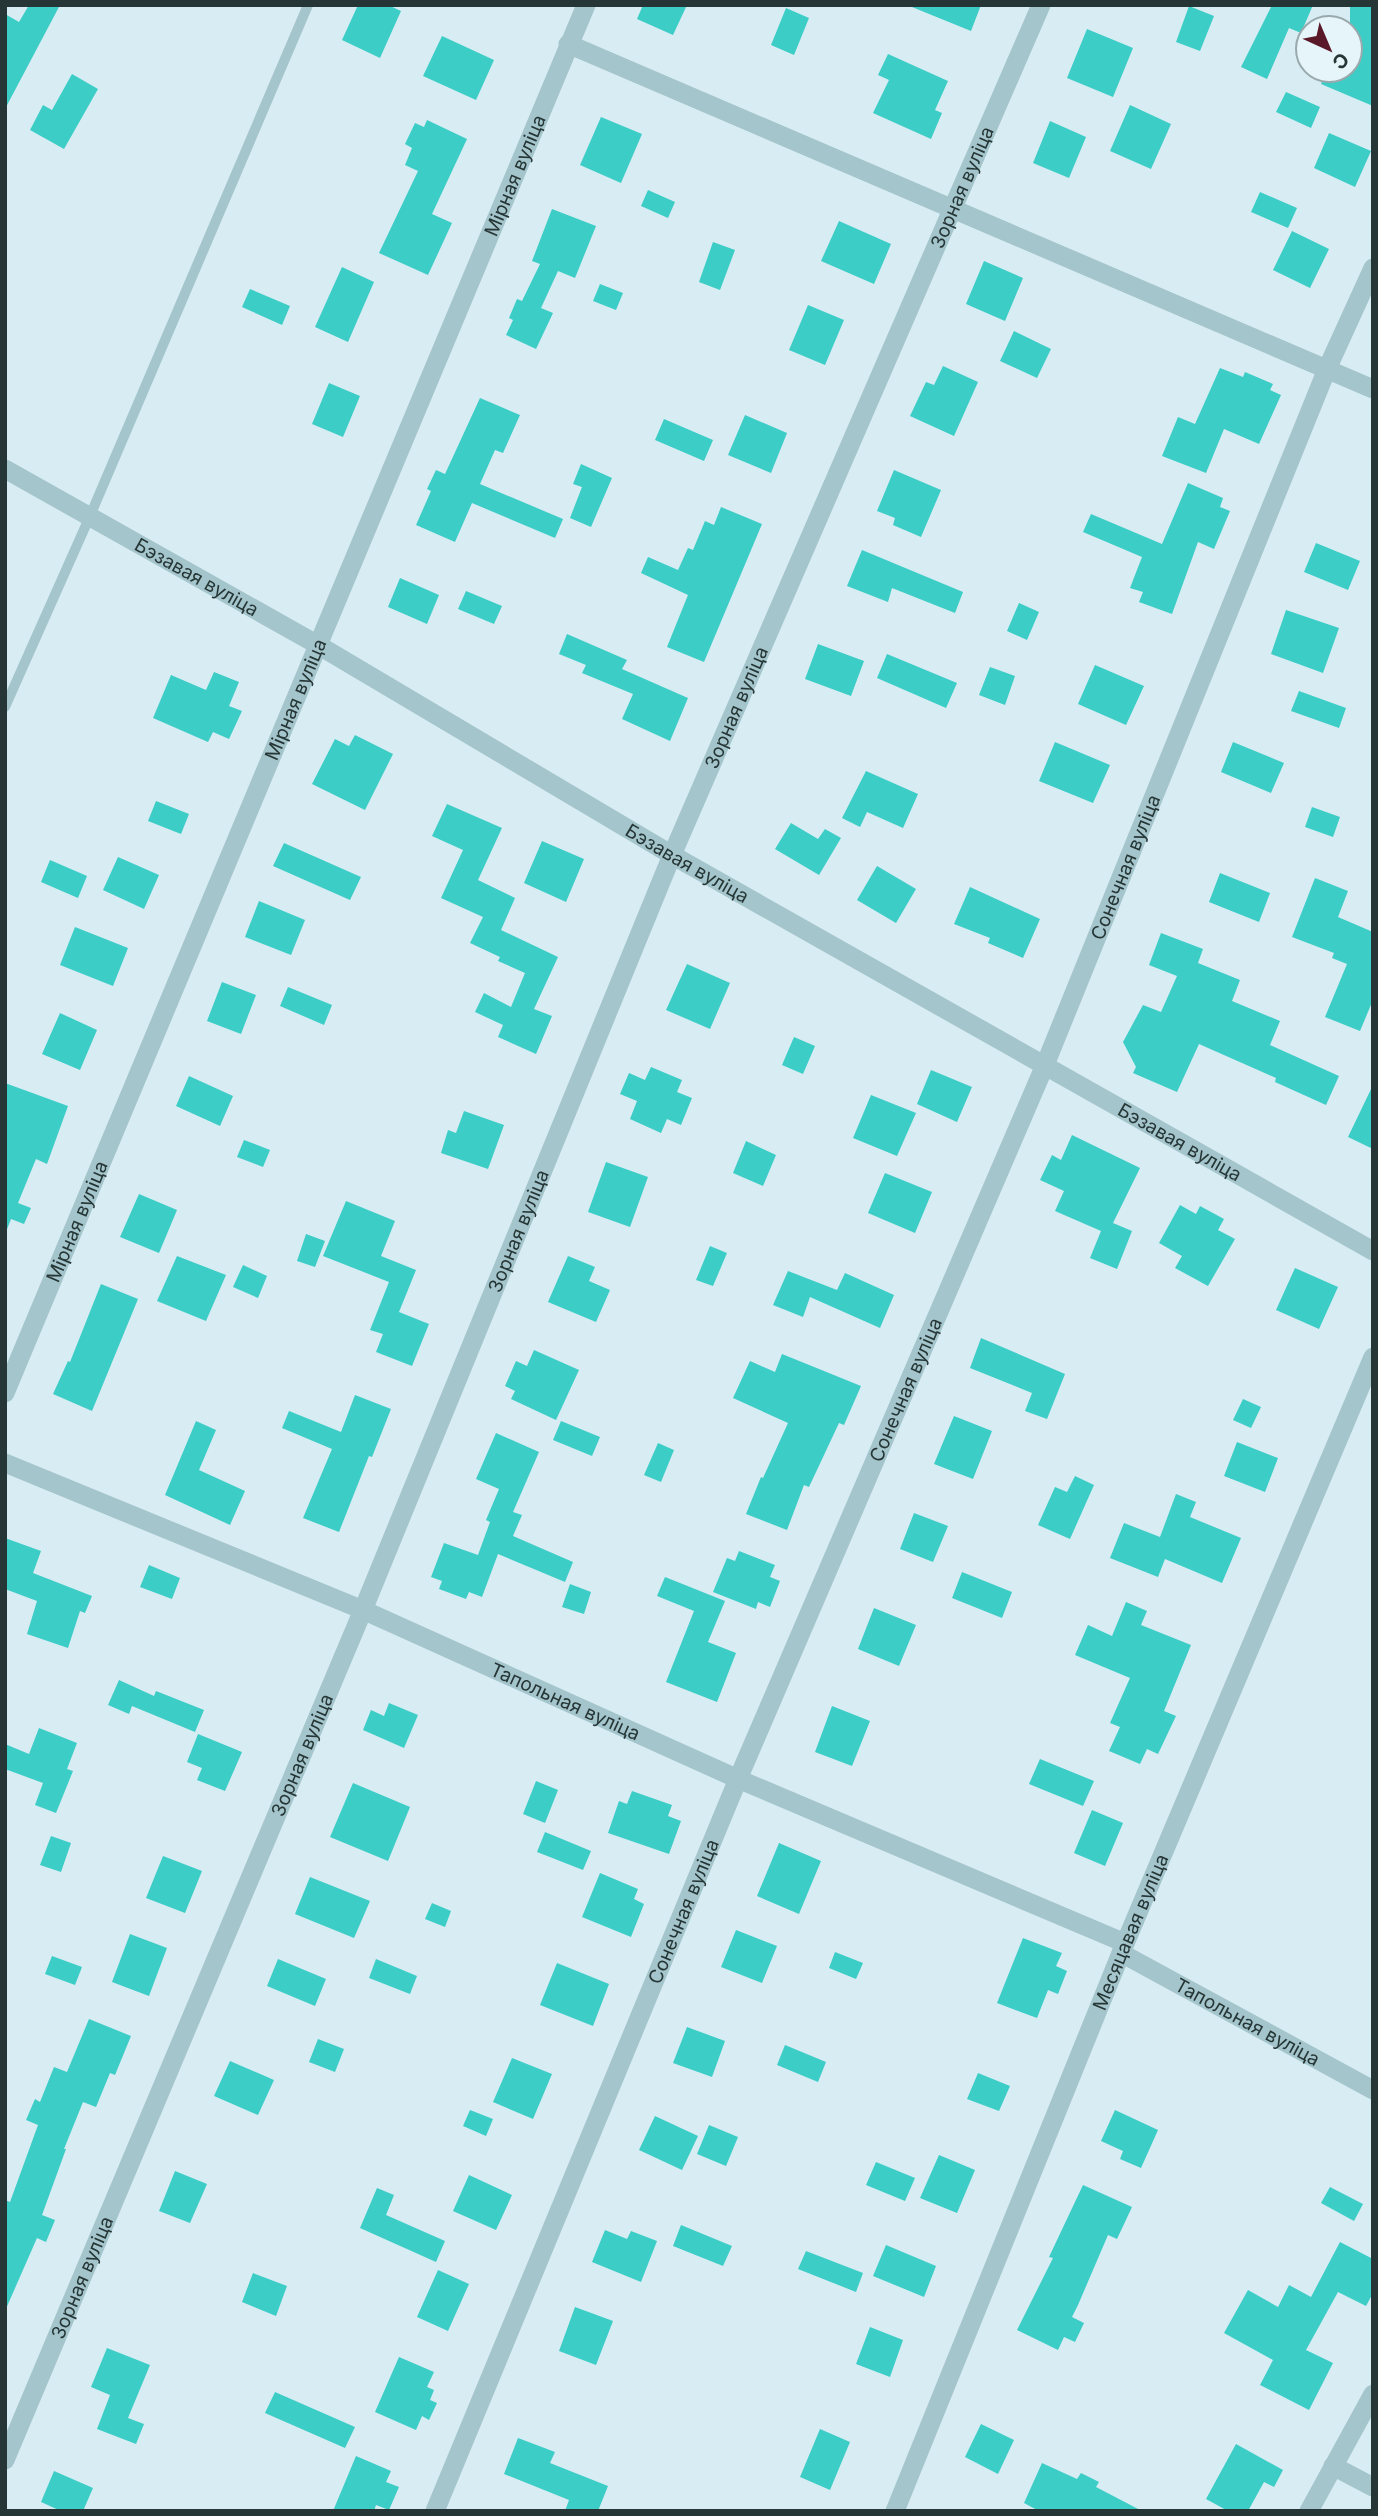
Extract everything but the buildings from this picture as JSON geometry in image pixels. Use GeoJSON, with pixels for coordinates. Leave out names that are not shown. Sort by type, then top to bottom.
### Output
{"type":"FeatureCollection","features":[{"type":"Feature","properties":{"kind":"street","name":"Мірная вуліца"},"geometry":{"type":"LineString","coordinates":[[5,1393],[586,5]]}},
{"type":"Feature","properties":{"kind":"street","name":"Зорная вуліца"},"geometry":{"type":"LineString","coordinates":[[5,2460],[363,1610],[672,855],[1041,5]]}},
{"type":"Feature","properties":{"kind":"street"},"geometry":{"type":"LineString","coordinates":[[568,44],[1373,389]]}},
{"type":"Feature","properties":{"kind":"street","name":"Сонечная вуліца"},"geometry":{"type":"LineString","coordinates":[[435,2511],[738,1779],[1045,1065],[1326,369],[1373,268]]}},
{"type":"Feature","properties":{"kind":"street","name":"Бэзавая вуліца"},"geometry":{"type":"LineString","coordinates":[[5,469],[318,645],[672,855],[1373,1251]]}},
{"type":"Feature","properties":{"kind":"street","name":"Месяцавая вуліца"},"geometry":{"type":"LineString","coordinates":[[895,2511],[1123,1948],[1373,1357]]}},
{"type":"Feature","properties":{"kind":"street","name":"Тапольная вуліца"},"geometry":{"type":"LineString","coordinates":[[5,1463],[363,1610],[1123,1948],[1373,2091]]}},
{"type":"Feature","properties":{"kind":"street"},"geometry":{"type":"LineString","coordinates":[[1309,2511],[1373,2395]]}},
{"type":"Feature","properties":{"kind":"street"},"geometry":{"type":"LineString","coordinates":[[1333,2466],[1373,2487]]}},
{"type":"Feature","properties":{"kind":"lane"},"geometry":{"type":"LineString","coordinates":[[5,707],[90,516],[308,5]]}}]}
